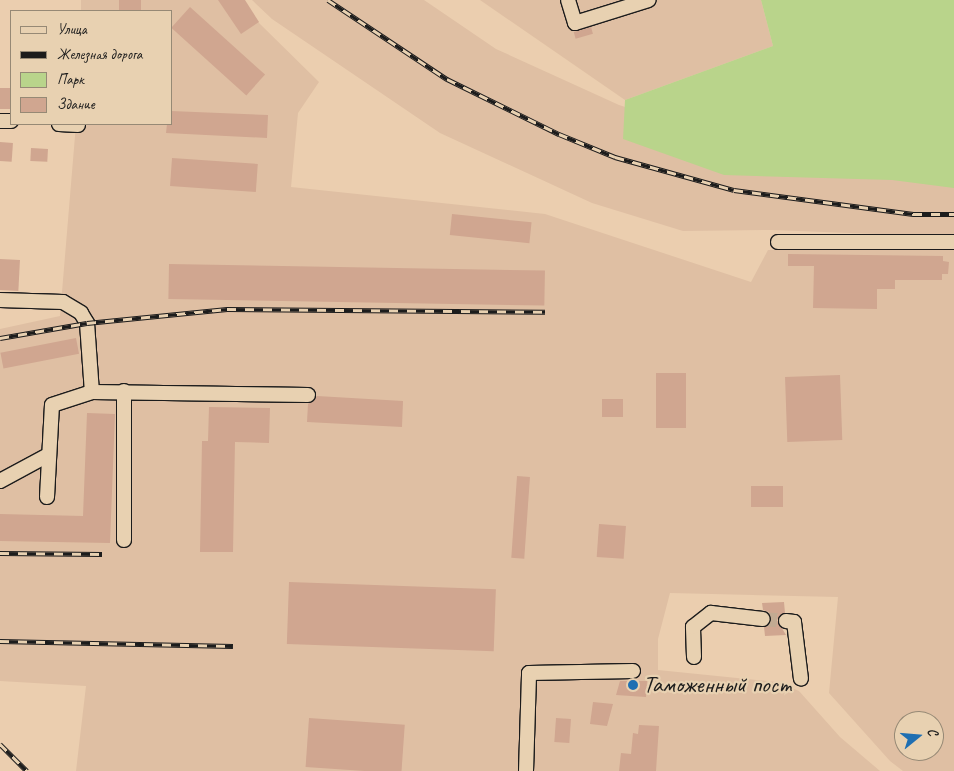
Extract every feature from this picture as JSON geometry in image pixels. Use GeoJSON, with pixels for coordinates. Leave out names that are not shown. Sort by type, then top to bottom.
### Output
{"type":"FeatureCollection","features":[{"type":"Feature","properties":{"kind":"street"},"geometry":{"type":"LineString","coordinates":[[568,0],[575,23],[649,0]]}},
{"type":"Feature","properties":{"kind":"street"},"geometry":{"type":"LineString","coordinates":[[778,242],[954,242]]}},
{"type":"Feature","properties":{"kind":"street"},"geometry":{"type":"LineString","coordinates":[[0,300],[62,302],[81,312],[87,323],[92,392]]}},
{"type":"Feature","properties":{"kind":"street"},"geometry":{"type":"LineString","coordinates":[[124,391],[124,540]]}},
{"type":"Feature","properties":{"kind":"street"},"geometry":{"type":"LineString","coordinates":[[47,497],[52,405],[92,392],[124,391],[308,396]]}},
{"type":"Feature","properties":{"kind":"street"},"geometry":{"type":"LineString","coordinates":[[0,480],[48,456]]}},
{"type":"Feature","properties":{"kind":"street"},"geometry":{"type":"LineString","coordinates":[[694,657],[693,627],[711,613],[763,619]]}},
{"type":"Feature","properties":{"kind":"street"},"geometry":{"type":"LineString","coordinates":[[786,621],[794,622],[801,678]]}},
{"type":"Feature","properties":{"kind":"street"},"geometry":{"type":"LineString","coordinates":[[526,771],[529,673],[633,671]]}},
{"type":"Feature","properties":{"kind":"shaded area"},"geometry":{"type":"Polygon","coordinates":[[[81,0],[243,0],[259,23],[319,82],[298,113],[291,187],[545,214],[751,282],[768,250],[954,250],[954,771],[903,771],[890,761],[829,693],[838,597],[670,593],[658,639],[658,670],[777,682],[799,691],[840,737],[880,771],[76,771],[86,686],[0,681],[0,329],[60,316],[76,125],[172,125],[172,10],[81,10],[81,0]]]}},
{"type":"Feature","properties":{"kind":"shaded area"},"geometry":{"type":"Polygon","coordinates":[[[252,0],[424,0],[496,49],[619,105],[699,131],[954,166],[954,237],[772,230],[683,231],[592,203],[440,133],[272,19],[252,0]]]}},
{"type":"Feature","properties":{"kind":"shaded area"},"geometry":{"type":"Polygon","coordinates":[[[480,0],[761,0],[773,46],[625,100],[480,0]]]}},
{"type":"Feature","properties":{"kind":"green space"},"geometry":{"type":"Polygon","coordinates":[[[761,0],[954,0],[954,188],[892,180],[724,175],[623,139],[625,100],[773,46],[761,0]]]}},
{"type":"Feature","properties":{"kind":"building"},"geometry":{"type":"Polygon","coordinates":[[[119,0],[141,0],[141,10],[119,10],[119,0]]]}},
{"type":"Feature","properties":{"kind":"building"},"geometry":{"type":"Polygon","coordinates":[[[218,0],[245,0],[259,22],[241,34],[218,0]]]}},
{"type":"Feature","properties":{"kind":"building"},"geometry":{"type":"Polygon","coordinates":[[[190,7],[265,75],[246,95],[172,28],[190,7]]]}},
{"type":"Feature","properties":{"kind":"building"},"geometry":{"type":"Polygon","coordinates":[[[591,27],[593,34],[576,39],[574,32],[591,27]]]}},
{"type":"Feature","properties":{"kind":"building"},"geometry":{"type":"Polygon","coordinates":[[[0,88],[10,88],[10,109],[0,109],[0,88]]]}},
{"type":"Feature","properties":{"kind":"building"},"geometry":{"type":"Polygon","coordinates":[[[172,111],[268,115],[267,138],[166,133],[167,125],[172,125],[172,111]]]}},
{"type":"Feature","properties":{"kind":"building"},"geometry":{"type":"Polygon","coordinates":[[[0,142],[13,143],[12,162],[0,161],[0,142]]]}},
{"type":"Feature","properties":{"kind":"building"},"geometry":{"type":"Polygon","coordinates":[[[31,148],[48,149],[47,162],[30,161],[31,148]]]}},
{"type":"Feature","properties":{"kind":"building"},"geometry":{"type":"Polygon","coordinates":[[[172,158],[258,164],[256,192],[170,186],[172,158]]]}},
{"type":"Feature","properties":{"kind":"building"},"geometry":{"type":"Polygon","coordinates":[[[452,214],[532,222],[529,243],[450,235],[452,214]]]}},
{"type":"Feature","properties":{"kind":"building"},"geometry":{"type":"Polygon","coordinates":[[[788,254],[943,256],[943,261],[949,262],[948,274],[942,274],[942,280],[895,280],[895,289],[877,289],[877,309],[813,308],[814,266],[788,266],[788,254]]]}},
{"type":"Feature","properties":{"kind":"building"},"geometry":{"type":"Polygon","coordinates":[[[0,259],[20,260],[18,291],[0,290],[0,259]]]}},
{"type":"Feature","properties":{"kind":"building"},"geometry":{"type":"Polygon","coordinates":[[[169,264],[545,271],[544,306],[168,299],[169,264]]]}},
{"type":"Feature","properties":{"kind":"building"},"geometry":{"type":"Polygon","coordinates":[[[76,338],[79,354],[3,368],[0,353],[76,338]]]}},
{"type":"Feature","properties":{"kind":"building"},"geometry":{"type":"Polygon","coordinates":[[[656,373],[686,373],[686,428],[656,428],[656,373]]]}},
{"type":"Feature","properties":{"kind":"building"},"geometry":{"type":"Polygon","coordinates":[[[840,375],[842,440],[787,442],[785,377],[840,375]]]}},
{"type":"Feature","properties":{"kind":"building"},"geometry":{"type":"Polygon","coordinates":[[[317,396],[403,401],[402,427],[307,422],[308,404],[317,396]]]}},
{"type":"Feature","properties":{"kind":"building"},"geometry":{"type":"Polygon","coordinates":[[[602,399],[623,399],[623,417],[602,417],[602,399]]]}},
{"type":"Feature","properties":{"kind":"building"},"geometry":{"type":"Polygon","coordinates":[[[209,407],[270,408],[269,443],[235,442],[233,552],[200,552],[202,441],[208,441],[209,407]]]}},
{"type":"Feature","properties":{"kind":"building"},"geometry":{"type":"Polygon","coordinates":[[[87,413],[115,414],[110,543],[0,541],[0,514],[83,516],[87,413]]]}},
{"type":"Feature","properties":{"kind":"building"},"geometry":{"type":"Polygon","coordinates":[[[517,476],[530,477],[524,559],[511,558],[517,476]]]}},
{"type":"Feature","properties":{"kind":"building"},"geometry":{"type":"Polygon","coordinates":[[[751,486],[783,486],[783,507],[751,507],[751,486]]]}},
{"type":"Feature","properties":{"kind":"building"},"geometry":{"type":"Polygon","coordinates":[[[599,524],[626,526],[624,559],[597,557],[599,524]]]}},
{"type":"Feature","properties":{"kind":"building"},"geometry":{"type":"Polygon","coordinates":[[[289,582],[496,589],[494,651],[287,644],[289,582]]]}},
{"type":"Feature","properties":{"kind":"building"},"geometry":{"type":"Polygon","coordinates":[[[784,602],[785,613],[777,620],[786,635],[765,636],[764,627],[772,620],[769,612],[763,610],[762,603],[784,602]]]}},
{"type":"Feature","properties":{"kind":"building","name":"Таможенный пост"},"geometry":{"type":"Polygon","coordinates":[[[620,681],[647,681],[646,697],[616,695],[620,681]]]}},
{"type":"Feature","properties":{"kind":"building"},"geometry":{"type":"Polygon","coordinates":[[[593,702],[613,704],[607,726],[590,724],[593,702]]]}},
{"type":"Feature","properties":{"kind":"building"},"geometry":{"type":"Polygon","coordinates":[[[309,718],[405,725],[402,771],[364,771],[306,767],[309,718]]]}},
{"type":"Feature","properties":{"kind":"building"},"geometry":{"type":"Polygon","coordinates":[[[556,718],[571,719],[569,743],[554,742],[556,718]]]}},
{"type":"Feature","properties":{"kind":"building"},"geometry":{"type":"Polygon","coordinates":[[[639,725],[659,726],[656,771],[619,771],[621,753],[631,754],[633,733],[638,734],[639,725]]]}},
{"type":"Feature","properties":{"kind":"tunnel"},"geometry":{"type":"LineString","coordinates":[[763,619],[786,621]]}},
{"type":"Feature","properties":{"kind":"railway"},"geometry":{"type":"LineString","coordinates":[[328,0],[447,79],[559,134],[615,157],[734,190],[913,214],[954,214]]}},
{"type":"Feature","properties":{"kind":"railway"},"geometry":{"type":"LineString","coordinates":[[0,338],[87,323],[227,309],[545,312]]}},
{"type":"Feature","properties":{"kind":"railway"},"geometry":{"type":"LineString","coordinates":[[0,553],[102,554]]}},
{"type":"Feature","properties":{"kind":"railway"},"geometry":{"type":"LineString","coordinates":[[0,641],[233,646]]}},
{"type":"Feature","properties":{"kind":"railway"},"geometry":{"type":"LineString","coordinates":[[0,744],[27,771]]}},
{"type":"Feature","properties":{"kind":"place","name":"Таможенный пост"},"geometry":{"type":"Point","coordinates":[633,685]}}]}
